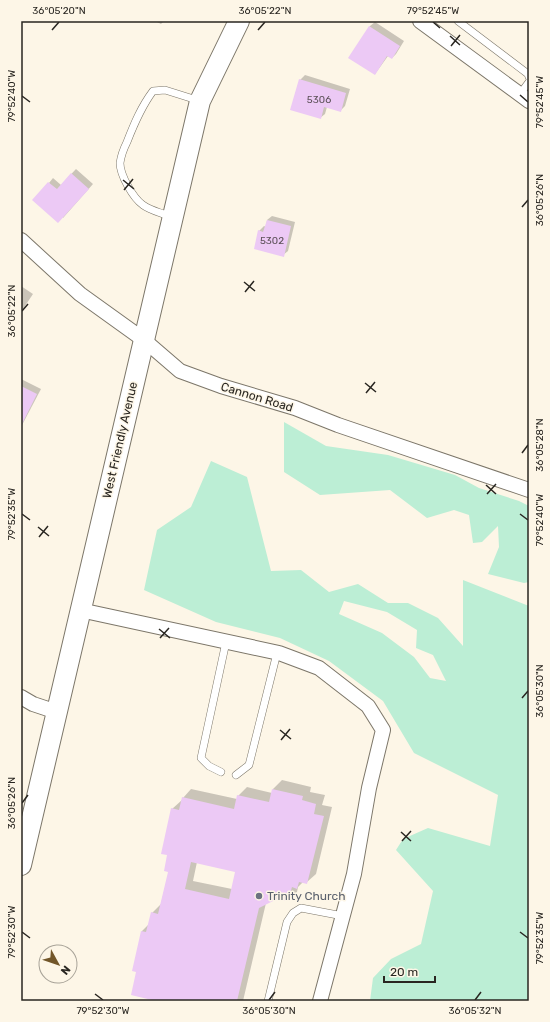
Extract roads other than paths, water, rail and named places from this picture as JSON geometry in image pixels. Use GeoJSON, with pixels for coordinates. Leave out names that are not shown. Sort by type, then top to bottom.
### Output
{"type":"FeatureCollection","features":[{"type":"Feature","properties":{"kind":"main road","name":"West Friendly Avenue"},"geometry":{"type":"LineString","coordinates":[[21,865],[200,101],[239,21]]}},
{"type":"Feature","properties":{"kind":"street"},"geometry":{"type":"LineString","coordinates":[[420,21],[524,97]]}},
{"type":"Feature","properties":{"kind":"street","name":"Cannon Road"},"geometry":{"type":"LineString","coordinates":[[21,240],[80,294],[144,340],[180,371],[221,386],[295,408],[338,425],[529,490]]}},
{"type":"Feature","properties":{"kind":"street"},"geometry":{"type":"LineString","coordinates":[[80,610],[277,653],[319,668],[368,706],[383,730],[369,788],[354,874],[320,1001]]}},
{"type":"Feature","properties":{"kind":"street"},"geometry":{"type":"LineString","coordinates":[[21,697],[33,704],[57,712]]}},
{"type":"Feature","properties":{"kind":"lane"},"geometry":{"type":"LineString","coordinates":[[458,21],[528,74],[529,77]]}},
{"type":"Feature","properties":{"kind":"lane"},"geometry":{"type":"LineString","coordinates":[[524,97],[529,82]]}},
{"type":"Feature","properties":{"kind":"lane"},"geometry":{"type":"LineString","coordinates":[[172,218],[143,205],[132,192],[123,176],[120,163],[122,153],[133,125],[144,104],[154,91],[165,90],[200,101]]}},
{"type":"Feature","properties":{"kind":"lane"},"geometry":{"type":"LineString","coordinates":[[221,772],[209,766],[201,758],[226,642]]}},
{"type":"Feature","properties":{"kind":"lane"},"geometry":{"type":"LineString","coordinates":[[236,775],[249,765],[277,653]]}},
{"type":"Feature","properties":{"kind":"lane"},"geometry":{"type":"LineString","coordinates":[[268,1001],[287,922],[293,913],[301,908],[343,916]]}},
{"type":"Feature","properties":{"kind":"place","name":"Trinity Church"},"geometry":{"type":"Point","coordinates":[259,896]}}]}
